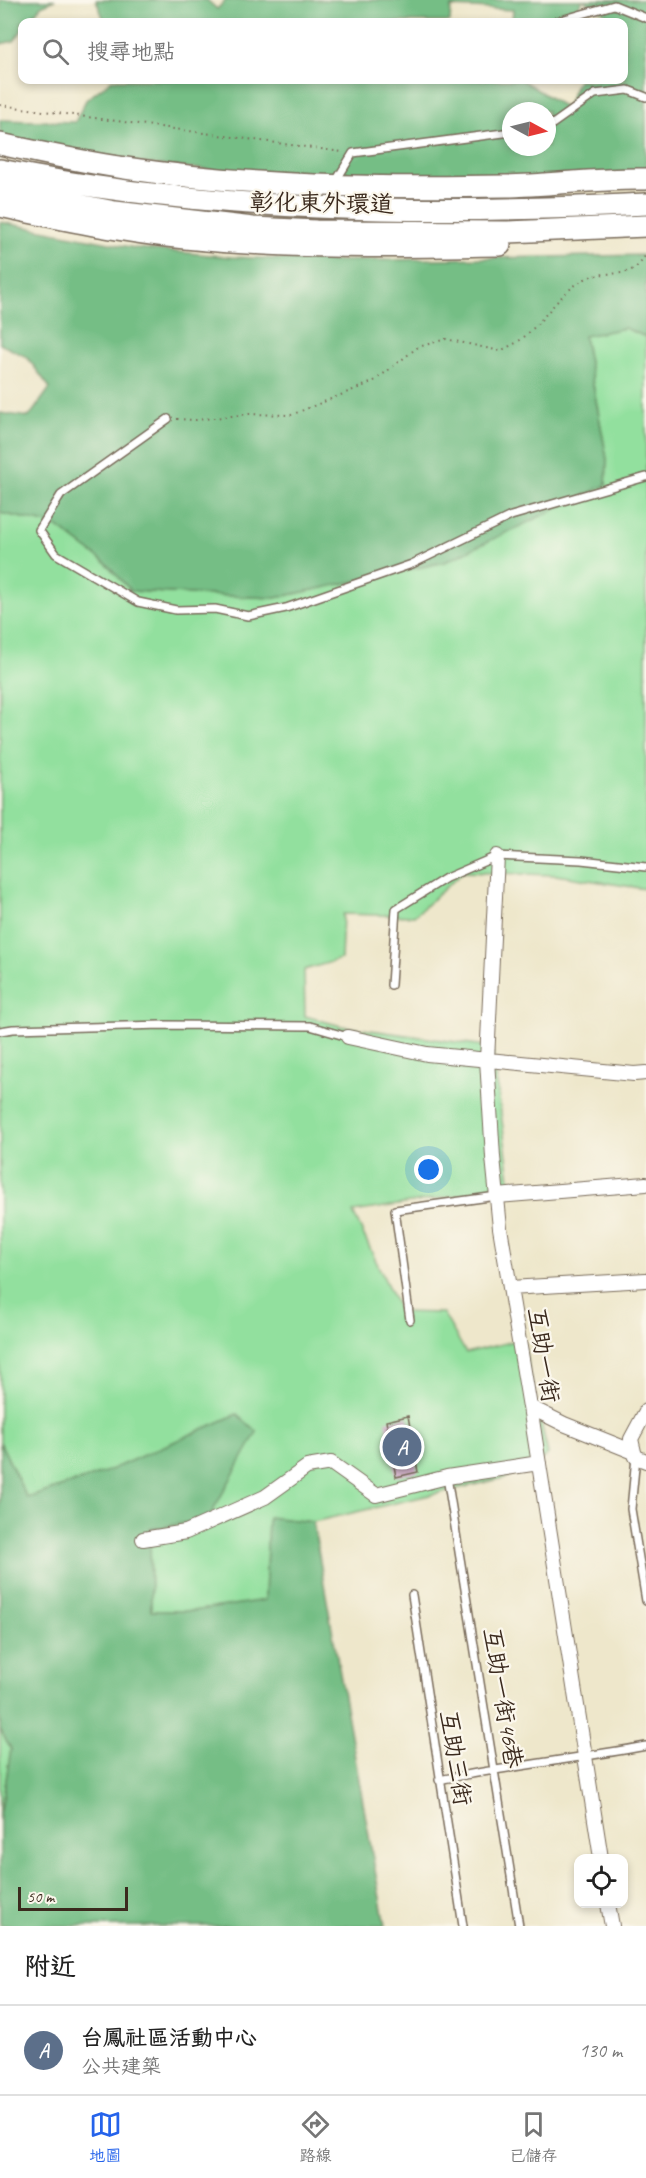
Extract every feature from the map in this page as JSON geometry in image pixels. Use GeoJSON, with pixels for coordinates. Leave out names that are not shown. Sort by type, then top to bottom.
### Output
{"type":"FeatureCollection","features":[{"type":"Feature","properties":{"kind":"main road"},"geometry":{"type":"LineString","coordinates":[[0,144],[126,169],[260,182],[333,185],[508,186],[606,178],[646,179]]}},
{"type":"Feature","properties":{"kind":"main road","name":"彰化東外環道"},"geometry":{"type":"LineString","coordinates":[[0,170],[122,191],[253,204],[414,208],[646,204]]}},
{"type":"Feature","properties":{"kind":"main road","name":"彰化東外環道"},"geometry":{"type":"LineString","coordinates":[[0,190],[115,212],[253,228],[602,235],[646,226]]}},
{"type":"Feature","properties":{"kind":"main road"},"geometry":{"type":"LineString","coordinates":[[0,206],[116,229],[251,244],[414,246],[602,235],[646,239]]}},
{"type":"Feature","properties":{"kind":"street","name":"互助一街"},"geometry":{"type":"LineString","coordinates":[[497,856],[487,1060],[496,1196],[600,1854]]}},
{"type":"Feature","properties":{"kind":"street"},"geometry":{"type":"LineString","coordinates":[[348,1037],[427,1054],[634,1074],[646,1073]]}},
{"type":"Feature","properties":{"kind":"street"},"geometry":{"type":"LineString","coordinates":[[496,1196],[646,1184]]}},
{"type":"Feature","properties":{"kind":"street"},"geometry":{"type":"LineString","coordinates":[[510,1288],[646,1280]]}},
{"type":"Feature","properties":{"kind":"street"},"geometry":{"type":"LineString","coordinates":[[530,1407],[639,1457]]}},
{"type":"Feature","properties":{"kind":"street"},"geometry":{"type":"LineString","coordinates":[[639,1457],[631,1439],[646,1411]]}},
{"type":"Feature","properties":{"kind":"street"},"geometry":{"type":"LineString","coordinates":[[142,1539],[186,1532],[265,1497],[307,1467],[331,1463],[376,1495],[447,1477],[539,1463]]}},
{"type":"Feature","properties":{"kind":"street"},"geometry":{"type":"LineString","coordinates":[[609,1908],[612,1926]]}},
{"type":"Feature","properties":{"kind":"lane"},"geometry":{"type":"LineString","coordinates":[[568,18],[614,5],[646,18]]}},
{"type":"Feature","properties":{"kind":"lane"},"geometry":{"type":"LineString","coordinates":[[556,122],[595,94],[628,90],[646,97]]}},
{"type":"Feature","properties":{"kind":"lane"},"geometry":{"type":"LineString","coordinates":[[333,185],[353,153],[502,133]]}},
{"type":"Feature","properties":{"kind":"lane"},"geometry":{"type":"LineString","coordinates":[[168,419],[61,495],[39,530],[56,554],[138,602],[176,610],[215,609],[248,616],[286,608],[412,564],[511,516],[646,477]]}},
{"type":"Feature","properties":{"kind":"lane"},"geometry":{"type":"LineString","coordinates":[[391,985],[396,909],[446,879],[497,856],[581,860],[646,867]]}},
{"type":"Feature","properties":{"kind":"lane"},"geometry":{"type":"LineString","coordinates":[[0,1031],[163,1026],[310,1026],[348,1037]]}},
{"type":"Feature","properties":{"kind":"lane"},"geometry":{"type":"LineString","coordinates":[[410,1320],[395,1210],[496,1196]]}},
{"type":"Feature","properties":{"kind":"lane"},"geometry":{"type":"LineString","coordinates":[[639,1457],[631,1509],[646,1601]]}},
{"type":"Feature","properties":{"kind":"lane","name":"互助一街46巷"},"geometry":{"type":"LineString","coordinates":[[447,1477],[519,1926]]}},
{"type":"Feature","properties":{"kind":"lane","name":"互助三街"},"geometry":{"type":"LineString","coordinates":[[412,1596],[463,1926]]}},
{"type":"Feature","properties":{"kind":"lane"},"geometry":{"type":"LineString","coordinates":[[440,1780],[495,1769],[585,1758],[646,1746]]}},
{"type":"Feature","properties":{"kind":"path"},"geometry":{"type":"LineString","coordinates":[[0,105],[353,153]]}},
{"type":"Feature","properties":{"kind":"path"},"geometry":{"type":"LineString","coordinates":[[168,419],[196,420],[249,414],[291,415],[373,382],[418,348],[446,339],[500,351],[524,337],[565,292],[587,278],[629,272],[639,267],[646,254]]}},
{"type":"Feature","properties":{"kind":"green space"},"geometry":{"type":"Polygon","coordinates":[[[0,0],[55,0],[41,6],[31,18],[18,18],[18,36],[14,41],[0,44],[0,0]]]}},
{"type":"Feature","properties":{"kind":"green space"},"geometry":{"type":"Polygon","coordinates":[[[96,0],[207,0],[217,9],[226,0],[583,0],[570,18],[512,18],[513,10],[451,7],[450,18],[103,18],[96,0]]]}},
{"type":"Feature","properties":{"kind":"green space"},"geometry":{"type":"Polygon","coordinates":[[[583,0],[646,0],[646,172],[382,187],[0,149],[0,120],[75,122],[86,100],[107,84],[528,84],[566,108],[576,84],[628,84],[628,18],[612,18],[583,0]]]}},
{"type":"Feature","properties":{"kind":"green space"},"geometry":{"type":"Polygon","coordinates":[[[0,222],[135,248],[231,257],[332,261],[646,255],[646,337],[625,328],[584,336],[607,459],[606,485],[445,562],[275,598],[131,591],[107,564],[55,525],[0,513],[0,413],[29,417],[50,388],[27,357],[0,344],[0,222]]]}},
{"type":"Feature","properties":{"kind":"green space"},"geometry":{"type":"Polygon","coordinates":[[[625,328],[646,337],[646,889],[556,875],[463,872],[414,916],[343,914],[341,959],[304,970],[305,1016],[341,1026],[492,1047],[511,1187],[353,1212],[400,1312],[443,1313],[466,1353],[522,1339],[548,1454],[525,1473],[313,1522],[268,1517],[265,1601],[193,1611],[151,1611],[150,1529],[208,1519],[257,1431],[103,1473],[27,1498],[0,1442],[0,513],[55,525],[107,564],[131,591],[275,598],[444,562],[606,485],[607,459],[584,336],[625,328]]]}},
{"type":"Feature","properties":{"kind":"green space"},"geometry":{"type":"Polygon","coordinates":[[[237,1414],[257,1432],[208,1519],[150,1529],[151,1611],[193,1611],[265,1600],[268,1517],[313,1522],[385,1926],[0,1926],[0,1817],[11,1749],[0,1729],[0,1442],[27,1498],[103,1473],[237,1414]]]}},
{"type":"Feature","properties":{"kind":"green space"},"geometry":{"type":"Polygon","coordinates":[[[0,1729],[11,1749],[0,1817],[0,1729]]]}},
{"type":"Feature","properties":{"kind":"building"},"geometry":{"type":"Polygon","coordinates":[[[408,1416],[418,1472],[396,1477],[386,1421],[408,1416]]]}},
{"type":"Feature","properties":{"kind":"place","name":"台鳳社區活動中心"},"geometry":{"type":"Point","coordinates":[402,1447]}}]}
